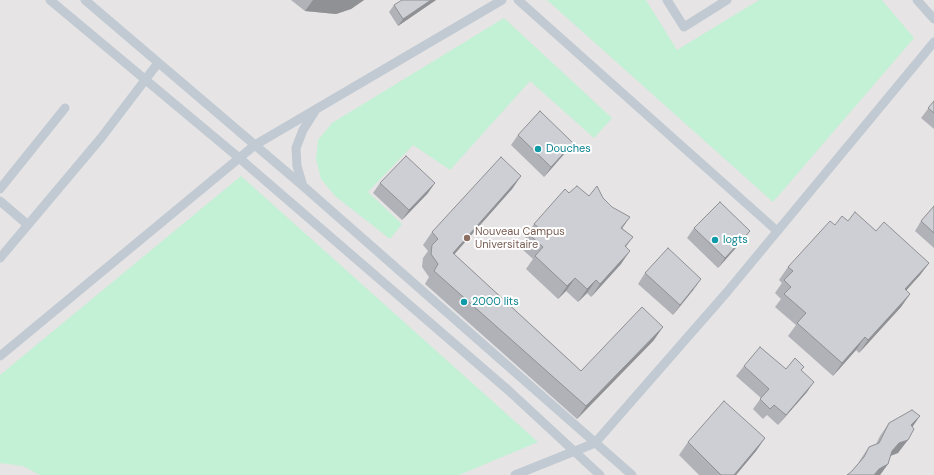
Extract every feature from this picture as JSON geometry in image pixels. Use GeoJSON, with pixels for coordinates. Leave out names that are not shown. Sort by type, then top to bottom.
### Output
{"type":"FeatureCollection","features":[{"type":"Feature","properties":{"kind":"lane"},"geometry":{"type":"LineString","coordinates":[[50,0],[238,157],[508,390],[600,475]]}},
{"type":"Feature","properties":{"kind":"lane"},"geometry":{"type":"LineString","coordinates":[[85,0],[255,145],[632,475]]}},
{"type":"Feature","properties":{"kind":"lane"},"geometry":{"type":"LineString","coordinates":[[0,356],[238,157],[255,145],[502,0]]}},
{"type":"Feature","properties":{"kind":"lane"},"geometry":{"type":"LineString","coordinates":[[518,0],[776,230]]}},
{"type":"Feature","properties":{"kind":"lane"},"geometry":{"type":"LineString","coordinates":[[667,0],[684,27],[727,0]]}},
{"type":"Feature","properties":{"kind":"lane"},"geometry":{"type":"LineString","coordinates":[[917,0],[934,19]]}},
{"type":"Feature","properties":{"kind":"lane"},"geometry":{"type":"LineString","coordinates":[[515,475],[595,443],[727,292],[776,230],[934,42]]}},
{"type":"Feature","properties":{"kind":"lane"},"geometry":{"type":"LineString","coordinates":[[0,258],[101,138],[144,79],[158,63]]}},
{"type":"Feature","properties":{"kind":"lane"},"geometry":{"type":"LineString","coordinates":[[0,189],[65,108]]}},
{"type":"Feature","properties":{"kind":"lane"},"geometry":{"type":"LineString","coordinates":[[302,186],[297,166],[296,148],[303,130],[316,109]]}},
{"type":"Feature","properties":{"kind":"lane"},"geometry":{"type":"LineString","coordinates":[[0,201],[28,225]]}},
{"type":"Feature","properties":{"kind":"shaded area","name":"Nouveau Campus Universitaire"},"geometry":{"type":"Polygon","coordinates":[[[0,0],[934,0],[934,475],[0,475],[0,0]]]}},
{"type":"Feature","properties":{"kind":"green space"},"geometry":{"type":"Polygon","coordinates":[[[547,0],[646,0],[677,50],[759,0],[882,0],[914,38],[773,202],[547,0]]]}},
{"type":"Feature","properties":{"kind":"green space"},"geometry":{"type":"Polygon","coordinates":[[[504,18],[612,118],[594,138],[530,81],[450,170],[413,145],[368,192],[402,224],[390,239],[335,196],[321,179],[316,159],[318,140],[332,123],[504,18]]]}},
{"type":"Feature","properties":{"kind":"green space"},"geometry":{"type":"Polygon","coordinates":[[[241,176],[538,442],[459,475],[40,475],[23,466],[0,463],[0,375],[241,176]]]}},
{"type":"Feature","properties":{"kind":"building"},"geometry":{"type":"Polygon","coordinates":[[[402,0],[431,0],[403,19],[394,5],[402,0]]]}},
{"type":"Feature","properties":{"kind":"building"},"geometry":{"type":"Polygon","coordinates":[[[934,101],[934,113],[928,108],[934,101]]]}},
{"type":"Feature","properties":{"kind":"building"},"geometry":{"type":"Polygon","coordinates":[[[540,111],[573,143],[551,167],[518,135],[540,111]]]}},
{"type":"Feature","properties":{"kind":"building"},"geometry":{"type":"Polygon","coordinates":[[[406,156],[435,183],[409,210],[380,183],[406,156]]]}},
{"type":"Feature","properties":{"kind":"building","name":"2000 lits"},"geometry":{"type":"Polygon","coordinates":[[[501,157],[521,176],[453,253],[581,371],[642,307],[663,327],[586,406],[434,271],[438,264],[431,254],[432,245],[438,239],[432,232],[501,157]]]}},
{"type":"Feature","properties":{"kind":"building"},"geometry":{"type":"Polygon","coordinates":[[[577,186],[589,196],[597,186],[603,198],[612,207],[630,217],[621,228],[633,237],[625,246],[630,251],[600,284],[596,280],[587,289],[575,278],[567,286],[535,256],[543,247],[531,236],[539,228],[534,224],[565,189],[569,193],[577,186]]]}},
{"type":"Feature","properties":{"kind":"building","name":"logts"},"geometry":{"type":"Polygon","coordinates":[[[720,202],[750,231],[725,258],[694,228],[720,202]]]}},
{"type":"Feature","properties":{"kind":"building"},"geometry":{"type":"Polygon","coordinates":[[[934,206],[934,233],[921,221],[934,206]]]}},
{"type":"Feature","properties":{"kind":"building"},"geometry":{"type":"Polygon","coordinates":[[[855,212],[876,231],[884,222],[929,263],[905,289],[910,294],[868,340],[865,337],[842,363],[797,323],[806,313],[784,294],[791,287],[784,280],[793,271],[788,267],[830,221],[835,225],[842,216],[848,221],[855,212]]]}},
{"type":"Feature","properties":{"kind":"building"},"geometry":{"type":"Polygon","coordinates":[[[668,248],[701,279],[680,305],[645,273],[668,248]]]}},
{"type":"Feature","properties":{"kind":"building"},"geometry":{"type":"Polygon","coordinates":[[[760,347],[786,369],[795,358],[804,367],[801,370],[814,382],[786,415],[774,405],[770,409],[760,399],[769,389],[744,366],[760,347]]]}},
{"type":"Feature","properties":{"kind":"building"},"geometry":{"type":"Polygon","coordinates":[[[724,401],[765,438],[734,475],[721,475],[688,442],[724,401]]]}},
{"type":"Feature","properties":{"kind":"building"},"geometry":{"type":"Polygon","coordinates":[[[912,410],[920,416],[911,425],[914,429],[908,440],[899,443],[892,451],[888,464],[879,469],[874,475],[847,475],[864,457],[869,447],[879,443],[889,423],[912,410]]]}},
{"type":"Feature","properties":{"kind":"place","name":"Douches"},"geometry":{"type":"Point","coordinates":[538,149]}},
{"type":"Feature","properties":{"kind":"place","name":"Nouveau Campus Universitaire"},"geometry":{"type":"Point","coordinates":[467,238]}},
{"type":"Feature","properties":{"kind":"place","name":"logts"},"geometry":{"type":"Point","coordinates":[715,240]}},
{"type":"Feature","properties":{"kind":"place","name":"2000 lits"},"geometry":{"type":"Point","coordinates":[464,302]}}]}
